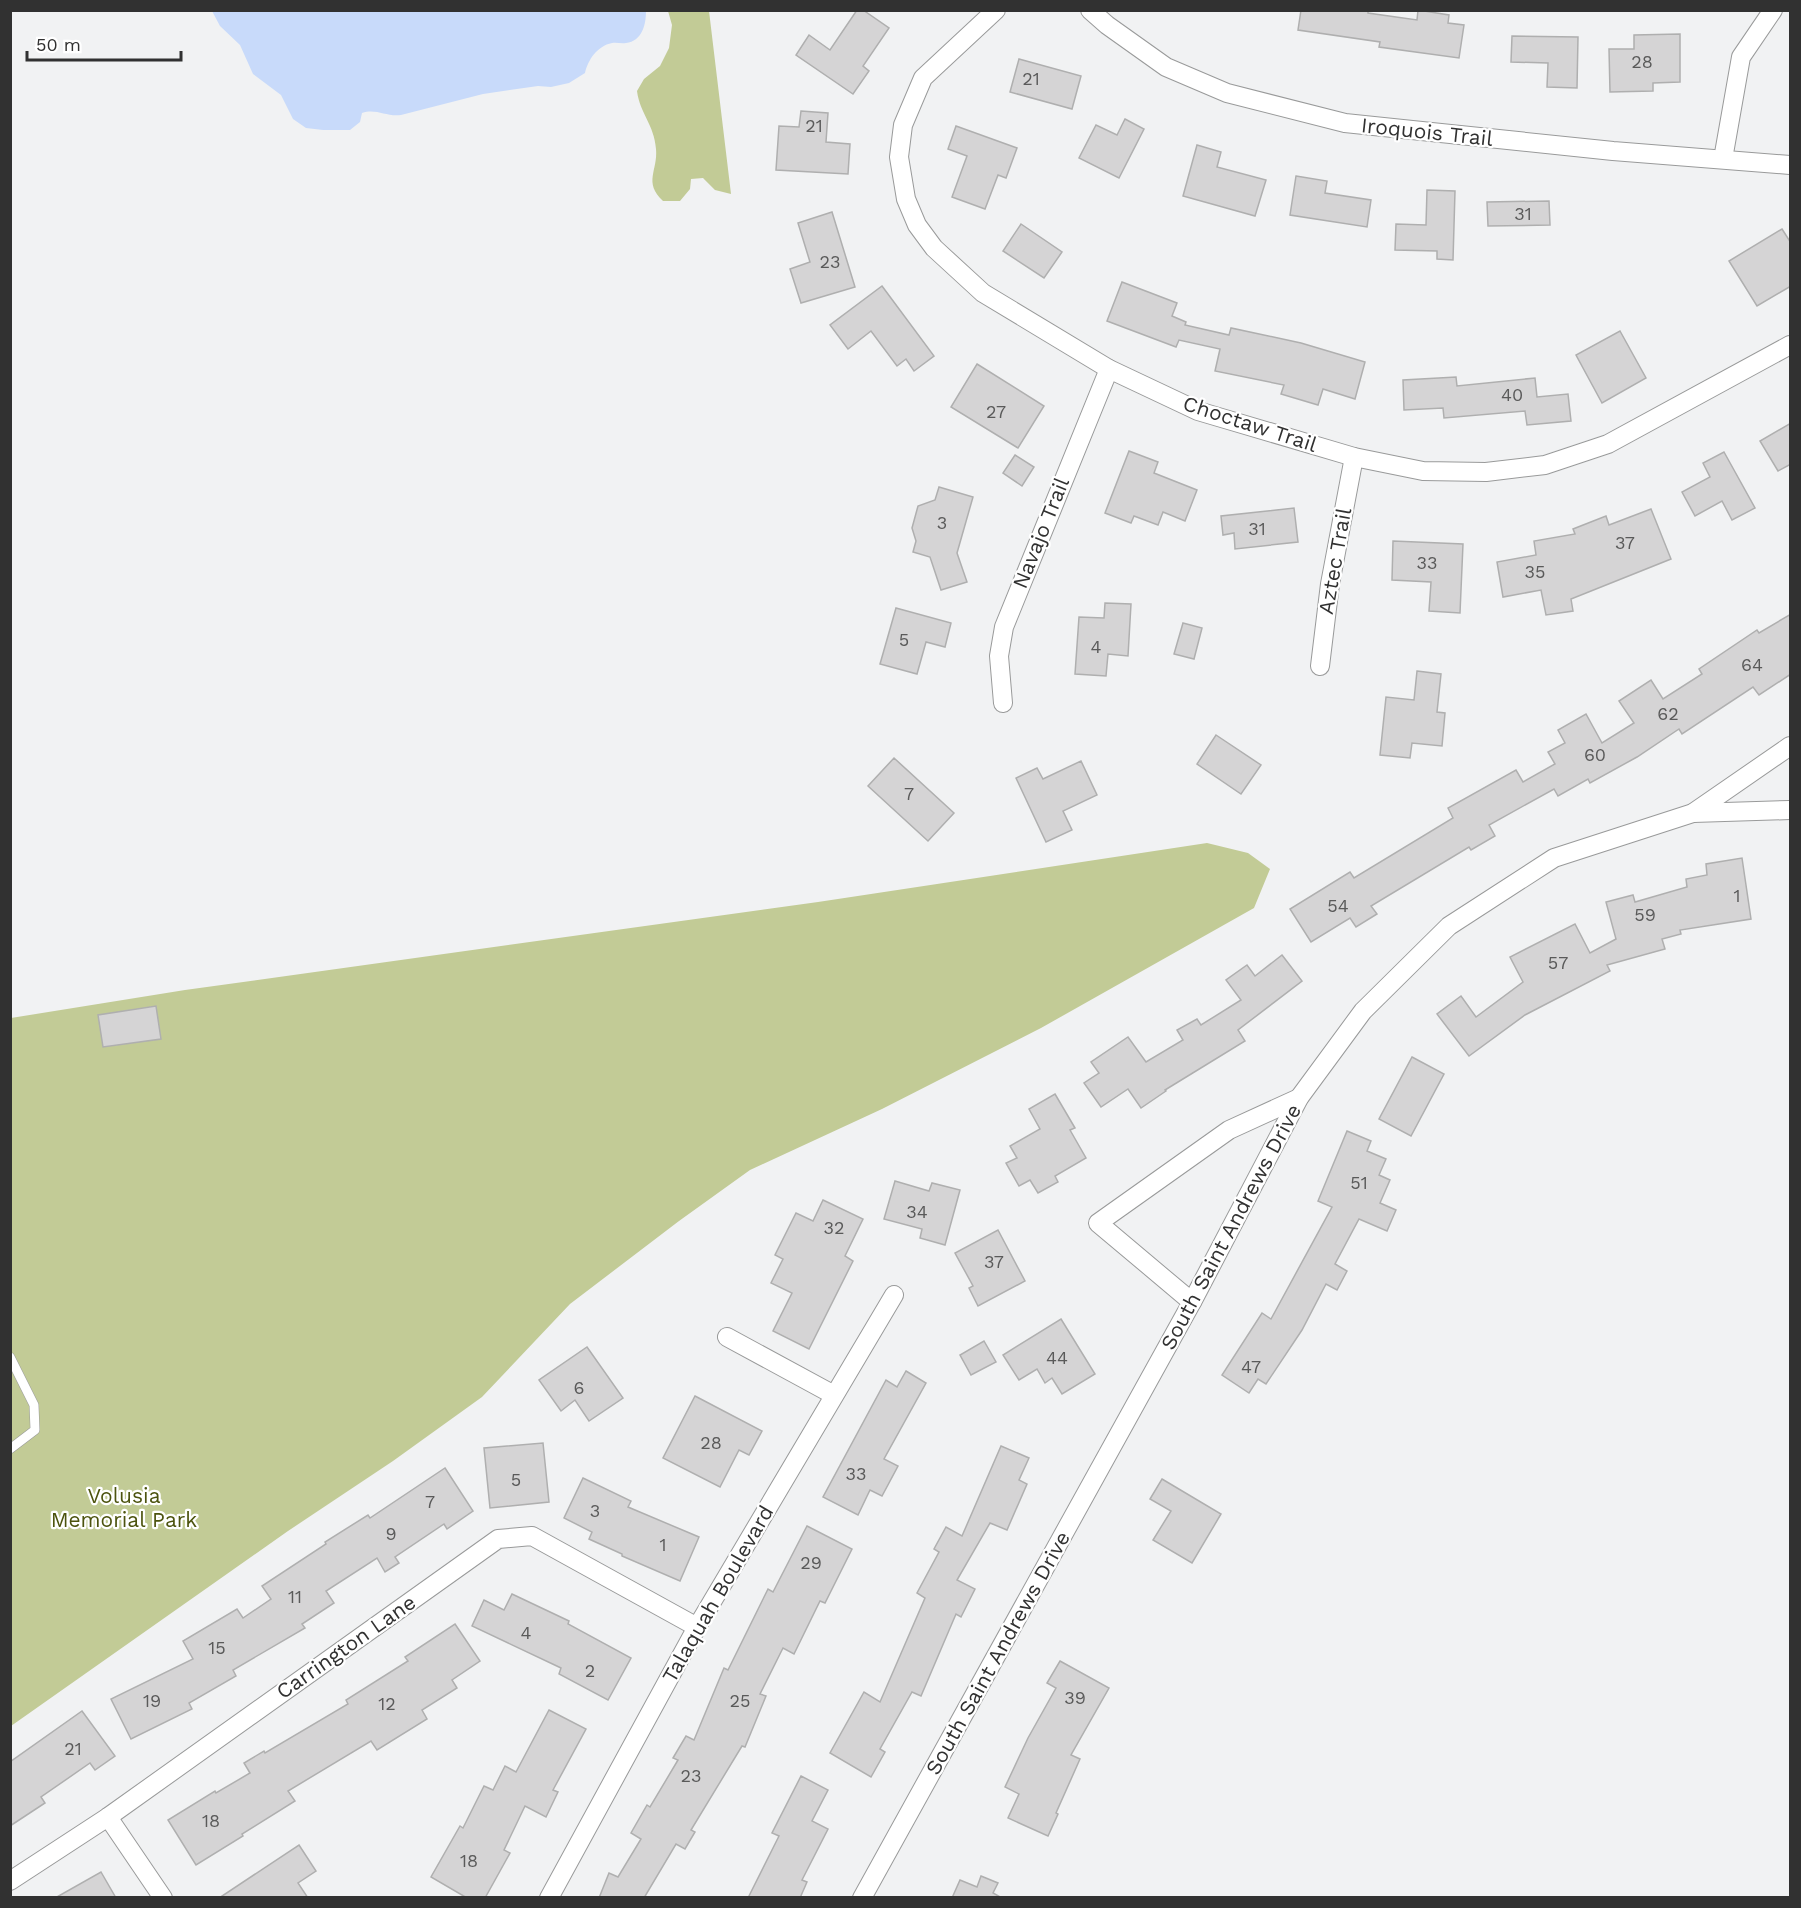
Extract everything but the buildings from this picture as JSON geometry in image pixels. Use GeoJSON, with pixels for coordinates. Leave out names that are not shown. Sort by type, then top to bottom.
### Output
{"type":"FeatureCollection","features":[{"type":"Feature","properties":{"kind":"street","name":"Choctaw Trail"},"geometry":{"type":"LineString","coordinates":[[996,10],[924,78],[903,125],[899,158],[906,199],[917,225],[934,248],[983,293],[1108,369],[1198,411],[1354,457],[1423,471],[1486,472],[1545,465],[1608,444],[1791,345]]}},
{"type":"Feature","properties":{"kind":"street","name":"Iroquois Trail"},"geometry":{"type":"LineString","coordinates":[[1090,10],[1107,25],[1166,67],[1227,93],[1346,123],[1612,151],[1791,165]]}},
{"type":"Feature","properties":{"kind":"street"},"geometry":{"type":"LineString","coordinates":[[1723,159],[1741,57],[1773,10]]}},
{"type":"Feature","properties":{"kind":"street","name":"Navajo Trail"},"geometry":{"type":"LineString","coordinates":[[1003,703],[999,656],[1004,627],[1108,369]]}},
{"type":"Feature","properties":{"kind":"street","name":"Aztec Trail"},"geometry":{"type":"LineString","coordinates":[[1320,666],[1330,584],[1354,457]]}},
{"type":"Feature","properties":{"kind":"street","name":"South Saint Andrews Drive"},"geometry":{"type":"LineString","coordinates":[[862,1898],[1192,1302],[1299,1098],[1363,1011],[1449,926],[1554,858],[1694,813],[1791,746]]}},
{"type":"Feature","properties":{"kind":"street"},"geometry":{"type":"LineString","coordinates":[[1694,813],[1791,810]]}},
{"type":"Feature","properties":{"kind":"street"},"geometry":{"type":"LineString","coordinates":[[1192,1302],[1098,1223],[1229,1130],[1299,1098]]}},
{"type":"Feature","properties":{"kind":"street","name":"Talaquah Boulevard"},"geometry":{"type":"LineString","coordinates":[[549,1898],[697,1627],[894,1294]]}},
{"type":"Feature","properties":{"kind":"street"},"geometry":{"type":"LineString","coordinates":[[727,1337],[834,1395]]}},
{"type":"Feature","properties":{"kind":"street","name":"Carrington Lane"},"geometry":{"type":"LineString","coordinates":[[10,1881],[108,1817],[498,1539],[532,1536],[697,1627]]}},
{"type":"Feature","properties":{"kind":"street"},"geometry":{"type":"LineString","coordinates":[[108,1817],[163,1898]]}},
{"type":"Feature","properties":{"kind":"lane"},"geometry":{"type":"LineString","coordinates":[[10,1357],[34,1405],[35,1430],[10,1449]]}},
{"type":"Feature","properties":{"kind":"green space"},"geometry":{"type":"Polygon","coordinates":[[[668,11],[709,11],[731,194],[715,190],[703,178],[691,179],[690,189],[680,201],[663,201],[654,188],[655,140],[637,91],[644,79],[660,66],[669,48],[672,25],[668,11]]]}},
{"type":"Feature","properties":{"kind":"green space","name":"Volusia Memorial Park"},"geometry":{"type":"Polygon","coordinates":[[[1207,843],[1248,853],[1270,869],[1254,908],[1041,1028],[882,1109],[750,1170],[570,1304],[482,1397],[11,1726],[11,1018],[185,990],[818,902],[1207,843]]]}},
{"type":"Feature","properties":{"kind":"water"},"geometry":{"type":"Polygon","coordinates":[[[646,10],[646,16],[642,32],[636,39],[602,47],[588,63],[585,73],[569,83],[483,94],[401,115],[367,112],[362,113],[360,122],[350,130],[323,130],[306,128],[293,119],[281,95],[253,74],[240,45],[220,26],[212,11],[646,10]]]}}]}
